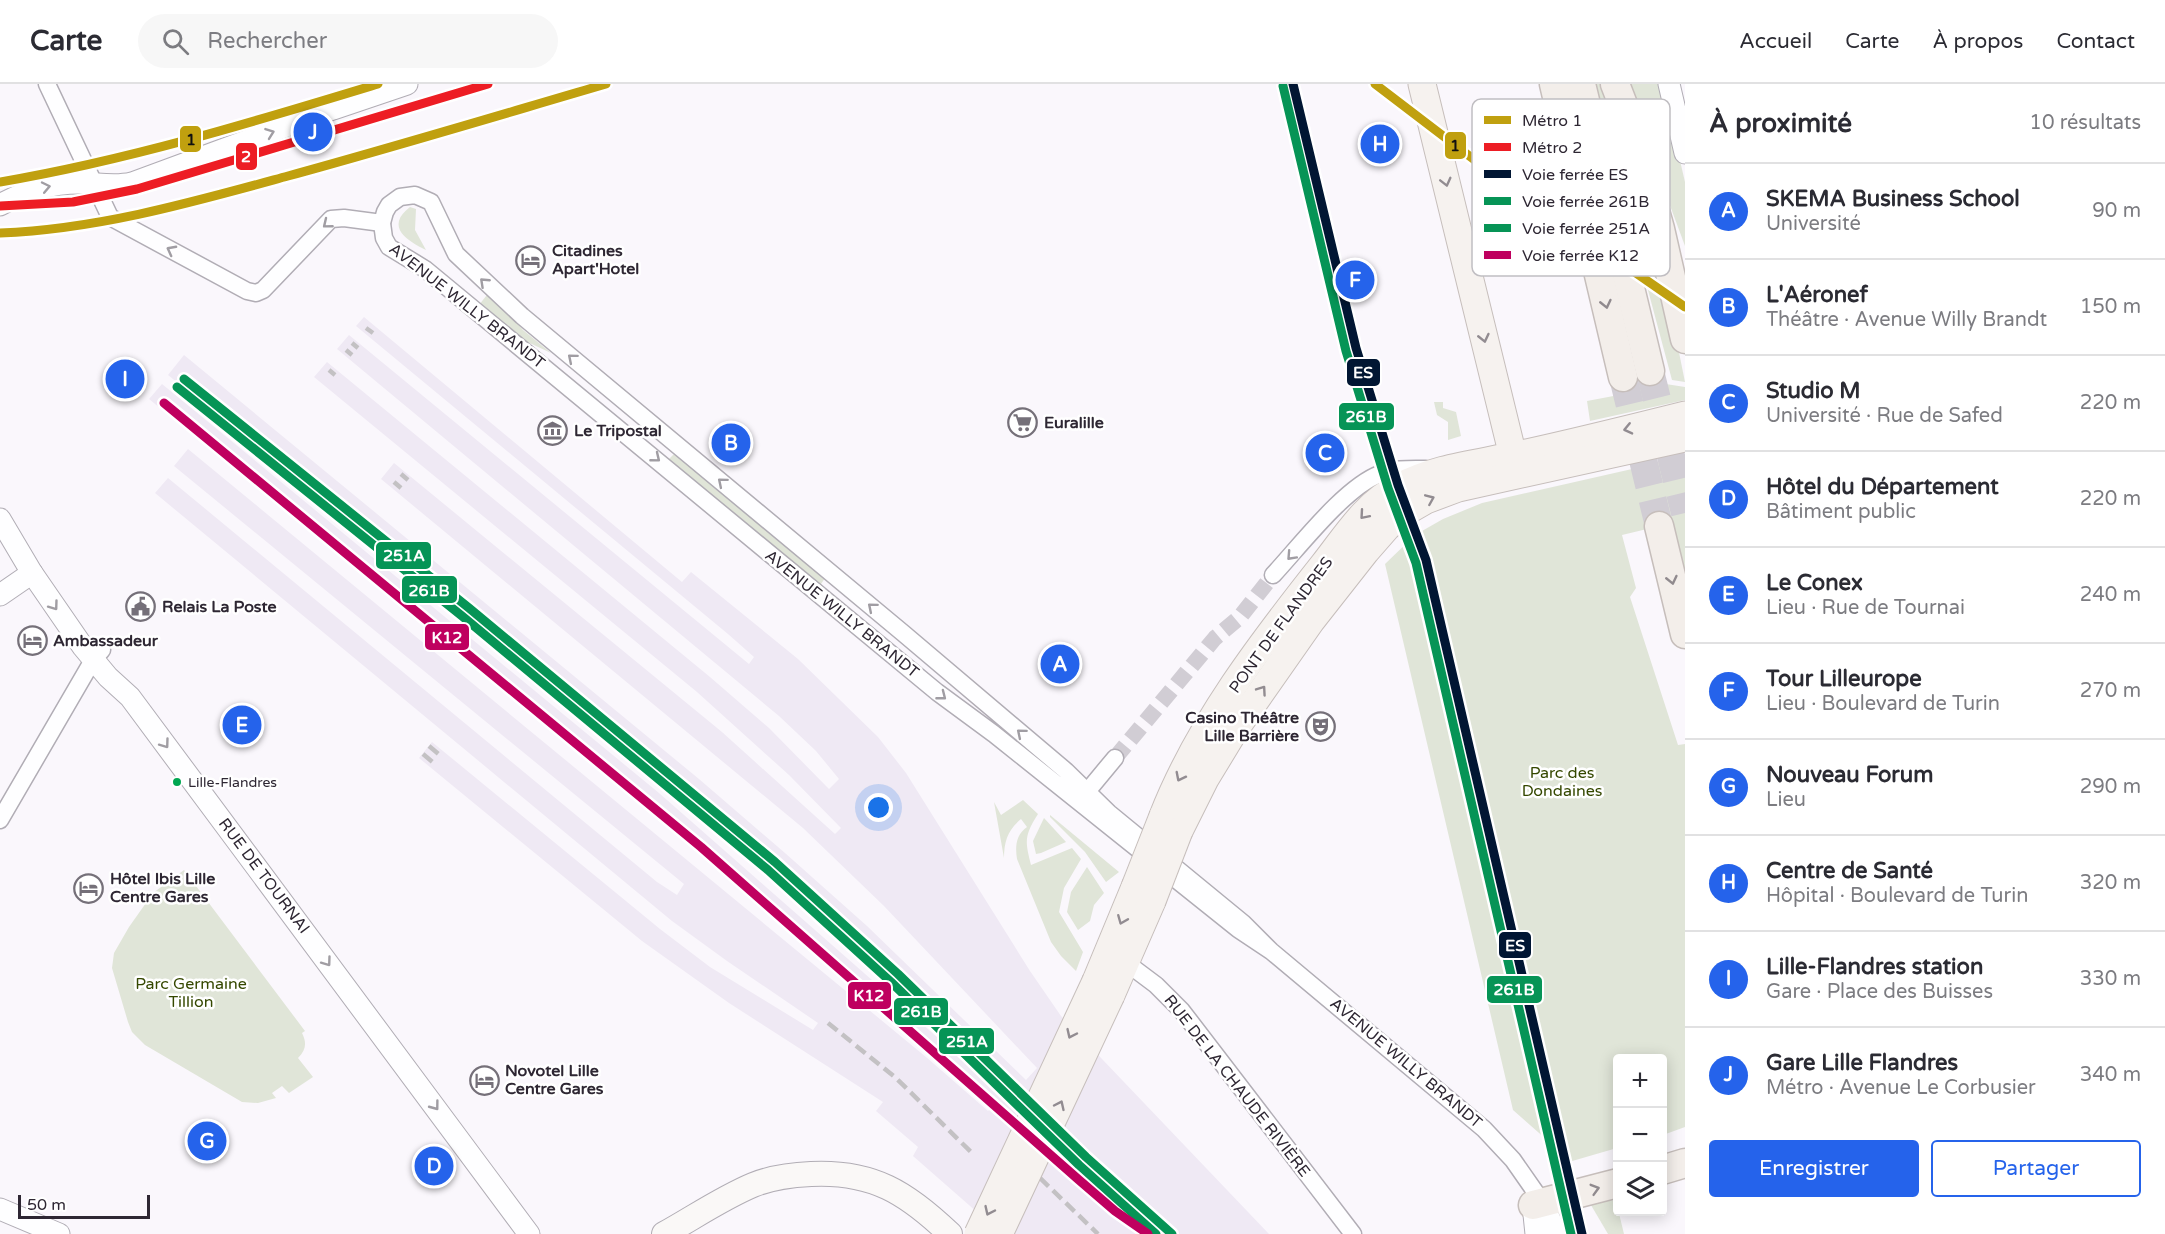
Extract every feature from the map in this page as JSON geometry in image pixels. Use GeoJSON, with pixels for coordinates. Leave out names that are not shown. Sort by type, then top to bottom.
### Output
{"type":"FeatureCollection","features":[{"type":"Feature","properties":{"kind":"highway"},"geometry":{"type":"LineString","coordinates":[[1554,84],[1558,99]]}},
{"type":"Feature","properties":{"kind":"highway"},"geometry":{"type":"LineString","coordinates":[[1581,84],[1584,99]]}},
{"type":"Feature","properties":{"kind":"highway"},"geometry":{"type":"LineString","coordinates":[[1615,84],[1621,99]]}},
{"type":"Feature","properties":{"kind":"highway"},"geometry":{"type":"LineString","coordinates":[[1670,224],[1685,262]]}},
{"type":"Feature","properties":{"kind":"highway"},"geometry":{"type":"LineString","coordinates":[[1670,273],[1685,339]]}},
{"type":"Feature","properties":{"kind":"highway"},"geometry":{"type":"LineString","coordinates":[[1609,276],[1637,374],[1618,276]]}},
{"type":"Feature","properties":{"kind":"highway"},"geometry":{"type":"LineString","coordinates":[[1659,526],[1685,634]]}},
{"type":"Feature","properties":{"kind":"highway"},"geometry":{"type":"LineString","coordinates":[[1667,1168],[1685,1163]]}},
{"type":"Feature","properties":{"kind":"highway"},"geometry":{"type":"LineString","coordinates":[[1535,1198],[1613,1184]]}},
{"type":"Feature","properties":{"kind":"main road"},"geometry":{"type":"LineString","coordinates":[[1422,84],[1472,276]]}},
{"type":"Feature","properties":{"kind":"main road"},"geometry":{"type":"LineString","coordinates":[[1472,276],[1521,464]]}},
{"type":"Feature","properties":{"kind":"main road","name":"PONT DE FLANDRES"},"geometry":{"type":"LineString","coordinates":[[1103,988],[1144,894],[1171,823],[1204,779],[1246,713],[1311,621],[1387,527],[1413,507],[1521,464],[1685,415]]}},
{"type":"Feature","properties":{"kind":"main road","name":"PONT DE FLANDRES"},"geometry":{"type":"LineString","coordinates":[[1171,823],[1173,791],[1192,753],[1231,692],[1279,622],[1362,516],[1386,494],[1418,478],[1442,470],[1521,464],[1685,438]]}},
{"type":"Feature","properties":{"kind":"main road"},"geometry":{"type":"LineString","coordinates":[[978,1234],[1103,988]]}},
{"type":"Feature","properties":{"kind":"main road"},"geometry":{"type":"LineString","coordinates":[[999,1234],[1103,988]]}},
{"type":"Feature","properties":{"kind":"main road"},"geometry":{"type":"LineString","coordinates":[[690,1234],[764,1192],[808,1174]]}},
{"type":"Feature","properties":{"kind":"main road"},"geometry":{"type":"LineString","coordinates":[[664,1234],[753,1185],[786,1176],[808,1174],[852,1176],[878,1182],[907,1197],[950,1234]]}},
{"type":"Feature","properties":{"kind":"street"},"geometry":{"type":"LineString","coordinates":[[47,84],[106,211],[113,219],[253,293],[263,290],[331,219],[344,218],[382,223]]}},
{"type":"Feature","properties":{"kind":"street"},"geometry":{"type":"LineString","coordinates":[[0,205],[41,188],[69,183],[120,186],[132,183],[361,92],[407,84]]}},
{"type":"Feature","properties":{"kind":"street"},"geometry":{"type":"LineString","coordinates":[[1669,84],[1685,153]]}},
{"type":"Feature","properties":{"kind":"street","name":"AVENUE WILLY BRANDT"},"geometry":{"type":"LineString","coordinates":[[1083,797],[1066,771],[522,316],[456,254],[431,202],[415,195],[400,197],[387,208],[382,223],[384,238],[389,247],[425,269],[832,606],[1083,797],[1109,813],[1243,923],[1271,951],[1484,1129],[1513,1160],[1556,1234]]}},
{"type":"Feature","properties":{"kind":"street"},"geometry":{"type":"LineString","coordinates":[[1273,575],[1346,496],[1361,484],[1380,474],[1398,470],[1442,470]]}},
{"type":"Feature","properties":{"kind":"street","name":"RUE DE TOURNAI"},"geometry":{"type":"LineString","coordinates":[[0,519],[32,573],[97,655],[108,677],[130,697],[529,1234]]}},
{"type":"Feature","properties":{"kind":"street"},"geometry":{"type":"LineString","coordinates":[[0,595],[32,573]]}},
{"type":"Feature","properties":{"kind":"street"},"geometry":{"type":"LineString","coordinates":[[0,820],[97,655]]}},
{"type":"Feature","properties":{"kind":"street"},"geometry":{"type":"LineString","coordinates":[[1083,797],[1115,758]]}},
{"type":"Feature","properties":{"kind":"street","name":"RUE DE LA CHAUDE RIVIÈRE"},"geometry":{"type":"LineString","coordinates":[[1118,957],[1156,984],[1182,1011],[1353,1234]]}},
{"type":"Feature","properties":{"kind":"street","name":"AVENUE WILLY BRANDT"},"geometry":{"type":"LineString","coordinates":[[1535,1198],[1536,1234]]}},
{"type":"Feature","properties":{"kind":"street"},"geometry":{"type":"LineString","coordinates":[[0,1209],[59,1234]]}},
{"type":"Feature","properties":{"kind":"shaded area"},"geometry":{"type":"Polygon","coordinates":[[[364,317],[682,582],[691,572],[798,659],[878,737],[906,773],[1030,971],[1061,1016],[1269,1234],[1002,1234],[913,1156],[918,1147],[876,1111],[883,1102],[729,1003],[642,941],[419,758],[432,742],[660,929],[710,967],[813,1030],[818,1023],[672,921],[155,493],[168,478],[657,882],[677,895],[684,884],[174,466],[188,449],[926,1057],[988,1111],[991,1108],[653,813],[149,399],[162,384],[659,793],[1003,1095],[1008,1089],[853,939],[748,847],[168,375],[184,355],[699,779],[785,853],[867,926],[1026,1080],[1037,1068],[884,906],[803,828],[381,479],[394,463],[722,732],[835,834],[841,828],[789,775],[697,692],[314,377],[327,362],[710,677],[769,728],[829,789],[839,779],[816,751],[779,716],[337,349],[349,335],[749,664],[754,657],[728,634],[356,326],[364,317]]]}},
{"type":"Feature","properties":{"kind":"green space"},"geometry":{"type":"Polygon","coordinates":[[[1593,84],[1604,84],[1609,99],[1597,99],[1593,84]]]}},
{"type":"Feature","properties":{"kind":"green space"},"geometry":{"type":"Polygon","coordinates":[[[1625,84],[1662,84],[1666,99],[1631,99],[1625,84]]]}},
{"type":"Feature","properties":{"kind":"green space"},"geometry":{"type":"Polygon","coordinates":[[[1670,118],[1685,182],[1685,246],[1670,206],[1670,118]]]}},
{"type":"Feature","properties":{"kind":"green space"},"geometry":{"type":"Polygon","coordinates":[[[410,207],[416,209],[415,230],[426,250],[406,238],[399,227],[402,214],[410,207]]]}},
{"type":"Feature","properties":{"kind":"green space"},"geometry":{"type":"Polygon","coordinates":[[[1644,276],[1664,276],[1685,382],[1672,380],[1644,276]]]}},
{"type":"Feature","properties":{"kind":"green space"},"geometry":{"type":"Polygon","coordinates":[[[490,291],[523,330],[551,353],[521,339],[479,305],[490,291]]]}},
{"type":"Feature","properties":{"kind":"green space"},"geometry":{"type":"Polygon","coordinates":[[[1640,380],[1685,387],[1685,400],[1590,421],[1587,401],[1624,394],[1640,380]]]}},
{"type":"Feature","properties":{"kind":"green space"},"geometry":{"type":"Polygon","coordinates":[[[1434,402],[1443,402],[1443,408],[1456,412],[1461,436],[1448,440],[1448,422],[1437,415],[1434,402]]]}},
{"type":"Feature","properties":{"kind":"green space"},"geometry":{"type":"Polygon","coordinates":[[[674,454],[825,578],[819,587],[667,461],[674,454]]]}},
{"type":"Feature","properties":{"kind":"green space","name":"Parc des Dondaines"},"geometry":{"type":"Polygon","coordinates":[[[1685,457],[1685,592],[1668,524],[1622,535],[1636,588],[1630,597],[1678,745],[1685,744],[1685,1127],[1667,1134],[1667,1054],[1613,1054],[1613,1149],[1562,1164],[1547,1140],[1513,1110],[1385,564],[1415,535],[1443,519],[1482,503],[1685,457]]]}},
{"type":"Feature","properties":{"kind":"green space"},"geometry":{"type":"Polygon","coordinates":[[[1023,800],[1038,814],[1027,839],[1031,865],[1072,848],[1081,859],[1064,888],[1059,912],[1083,952],[1076,971],[1051,942],[1017,859],[1017,841],[1027,827],[1021,819],[1008,836],[1004,858],[994,802],[1001,815],[1023,800]]]}},
{"type":"Feature","properties":{"kind":"green space"},"geometry":{"type":"Polygon","coordinates":[[[1050,815],[1119,872],[1106,882],[1085,852],[1050,815]]]}},
{"type":"Feature","properties":{"kind":"green space"},"geometry":{"type":"Polygon","coordinates":[[[1044,818],[1066,842],[1036,854],[1033,841],[1044,818]]]}},
{"type":"Feature","properties":{"kind":"green space"},"geometry":{"type":"Polygon","coordinates":[[[1087,867],[1104,893],[1094,905],[1090,921],[1078,930],[1067,912],[1071,892],[1087,867]]]}},
{"type":"Feature","properties":{"kind":"green space","name":"Parc Germaine Tillion"},"geometry":{"type":"Polygon","coordinates":[[[184,870],[305,1031],[302,1033],[305,1046],[298,1058],[313,1077],[289,1093],[282,1086],[272,1093],[276,1098],[258,1103],[242,1102],[145,1045],[132,1032],[112,968],[114,953],[153,893],[184,870]]]}},
{"type":"Feature","properties":{"kind":"green space"},"geometry":{"type":"Polygon","coordinates":[[[1588,1200],[1613,1200],[1613,1216],[1620,1216],[1624,1234],[1608,1234],[1588,1200]]]}},
{"type":"Feature","properties":{"kind":"tunnel"},"geometry":{"type":"LineString","coordinates":[[1650,371],[1685,513]]}},
{"type":"Feature","properties":{"kind":"tunnel"},"geometry":{"type":"LineString","coordinates":[[1623,377],[1659,526]]}},
{"type":"Feature","properties":{"kind":"tunnel"},"geometry":{"type":"LineString","coordinates":[[1115,758],[1215,638],[1240,617],[1273,575]]}},
{"type":"Feature","properties":{"kind":"railway"},"geometry":{"type":"LineString","coordinates":[[366,328],[373,333]]}},
{"type":"Feature","properties":{"kind":"railway"},"geometry":{"type":"LineString","coordinates":[[352,343],[358,348]]}},
{"type":"Feature","properties":{"kind":"railway"},"geometry":{"type":"LineString","coordinates":[[346,350],[352,355]]}},
{"type":"Feature","properties":{"kind":"railway"},"geometry":{"type":"LineString","coordinates":[[329,370],[335,375]]}},
{"type":"Feature","properties":{"kind":"railway"},"geometry":{"type":"LineString","coordinates":[[401,474],[408,480]]}},
{"type":"Feature","properties":{"kind":"railway"},"geometry":{"type":"LineString","coordinates":[[394,482],[401,488]]}},
{"type":"Feature","properties":{"kind":"railway"},"geometry":{"type":"LineString","coordinates":[[429,746],[441,756]]}},
{"type":"Feature","properties":{"kind":"railway"},"geometry":{"type":"LineString","coordinates":[[423,754],[435,764]]}},
{"type":"Feature","properties":{"kind":"railway"},"geometry":{"type":"LineString","coordinates":[[828,1023],[896,1078],[972,1153]]}},
{"type":"Feature","properties":{"kind":"railway"},"geometry":{"type":"LineString","coordinates":[[1014,1153],[1098,1234]]}},
{"type":"Feature","properties":{"kind":"metro line","name":"1"},"geometry":{"type":"LineString","coordinates":[[0,182],[143,151],[378,84]]}},
{"type":"Feature","properties":{"kind":"metro line","name":"2"},"geometry":{"type":"LineString","coordinates":[[0,206],[73,202],[137,189],[488,84]]}},
{"type":"Feature","properties":{"kind":"metro line","name":"1"},"geometry":{"type":"LineString","coordinates":[[0,233],[73,226],[146,213],[368,154],[606,84]]}},
{"type":"Feature","properties":{"kind":"metro line","name":"1"},"geometry":{"type":"LineString","coordinates":[[1375,84],[1472,158]]}},
{"type":"Feature","properties":{"kind":"metro line","name":"1"},"geometry":{"type":"LineString","coordinates":[[1640,276],[1685,307]]}},
{"type":"Feature","properties":{"kind":"rail line","name":"ES"},"geometry":{"type":"LineString","coordinates":[[1293,84],[1356,348],[1398,485],[1426,560],[1582,1234]]}},
{"type":"Feature","properties":{"kind":"rail line","name":"261B"},"geometry":{"type":"LineString","coordinates":[[1283,86],[1346,351],[1388,488],[1416,563],[1571,1234]]}},
{"type":"Feature","properties":{"kind":"rail line","name":"251A"},"geometry":{"type":"LineString","coordinates":[[184,379],[469,608],[775,862],[898,974],[1086,1157],[1172,1234]]}},
{"type":"Feature","properties":{"kind":"rail line","name":"261B"},"geometry":{"type":"LineString","coordinates":[[177,387],[462,616],[768,870],[891,982],[1079,1165],[1156,1234]]}},
{"type":"Feature","properties":{"kind":"rail line","name":"K12"},"geometry":{"type":"LineString","coordinates":[[164,403],[701,847],[1079,1180],[1115,1211],[1148,1234]]}},
{"type":"Feature","properties":{"kind":"place","name":"Gare Lille Flandres"},"geometry":{"type":"Point","coordinates":[313,132]}},
{"type":"Feature","properties":{"kind":"place","name":"Centre de Santé"},"geometry":{"type":"Point","coordinates":[1380,144]}},
{"type":"Feature","properties":{"kind":"place","name":"Citadines Apart'Hotel"},"geometry":{"type":"Point","coordinates":[531,260]}},
{"type":"Feature","properties":{"kind":"place","name":"Tour Lilleurope"},"geometry":{"type":"Point","coordinates":[1355,280]}},
{"type":"Feature","properties":{"kind":"place","name":"Lille-Flandres station"},"geometry":{"type":"Point","coordinates":[125,379]}},
{"type":"Feature","properties":{"kind":"place","name":"Euralille"},"geometry":{"type":"Point","coordinates":[1023,423]}},
{"type":"Feature","properties":{"kind":"place","name":"Le Tripostal"},"geometry":{"type":"Point","coordinates":[553,431]}},
{"type":"Feature","properties":{"kind":"place","name":"L'Aéronef"},"geometry":{"type":"Point","coordinates":[731,443]}},
{"type":"Feature","properties":{"kind":"place","name":"Studio M"},"geometry":{"type":"Point","coordinates":[1325,453]}},
{"type":"Feature","properties":{"kind":"place","name":"Relais La Poste"},"geometry":{"type":"Point","coordinates":[141,607]}},
{"type":"Feature","properties":{"kind":"place","name":"Ambassadeur"},"geometry":{"type":"Point","coordinates":[32,641]}},
{"type":"Feature","properties":{"kind":"place","name":"SKEMA Business School"},"geometry":{"type":"Point","coordinates":[1060,664]}},
{"type":"Feature","properties":{"kind":"place","name":"Le Conex"},"geometry":{"type":"Point","coordinates":[242,725]}},
{"type":"Feature","properties":{"kind":"place","name":"Casino Théâtre Lille Barrière"},"geometry":{"type":"Point","coordinates":[1320,727]}},
{"type":"Feature","properties":{"kind":"place","name":"Lille-Flandres"},"geometry":{"type":"Point","coordinates":[177,782]}},
{"type":"Feature","properties":{"kind":"place","name":"Hôtel Ibis Lille Centre Gares"},"geometry":{"type":"Point","coordinates":[89,888]}},
{"type":"Feature","properties":{"kind":"place","name":"Novotel Lille Centre Gares"},"geometry":{"type":"Point","coordinates":[484,1080]}},
{"type":"Feature","properties":{"kind":"place","name":"Nouveau Forum"},"geometry":{"type":"Point","coordinates":[207,1141]}},
{"type":"Feature","properties":{"kind":"place","name":"Hôtel du Département"},"geometry":{"type":"Point","coordinates":[434,1166]}}]}
